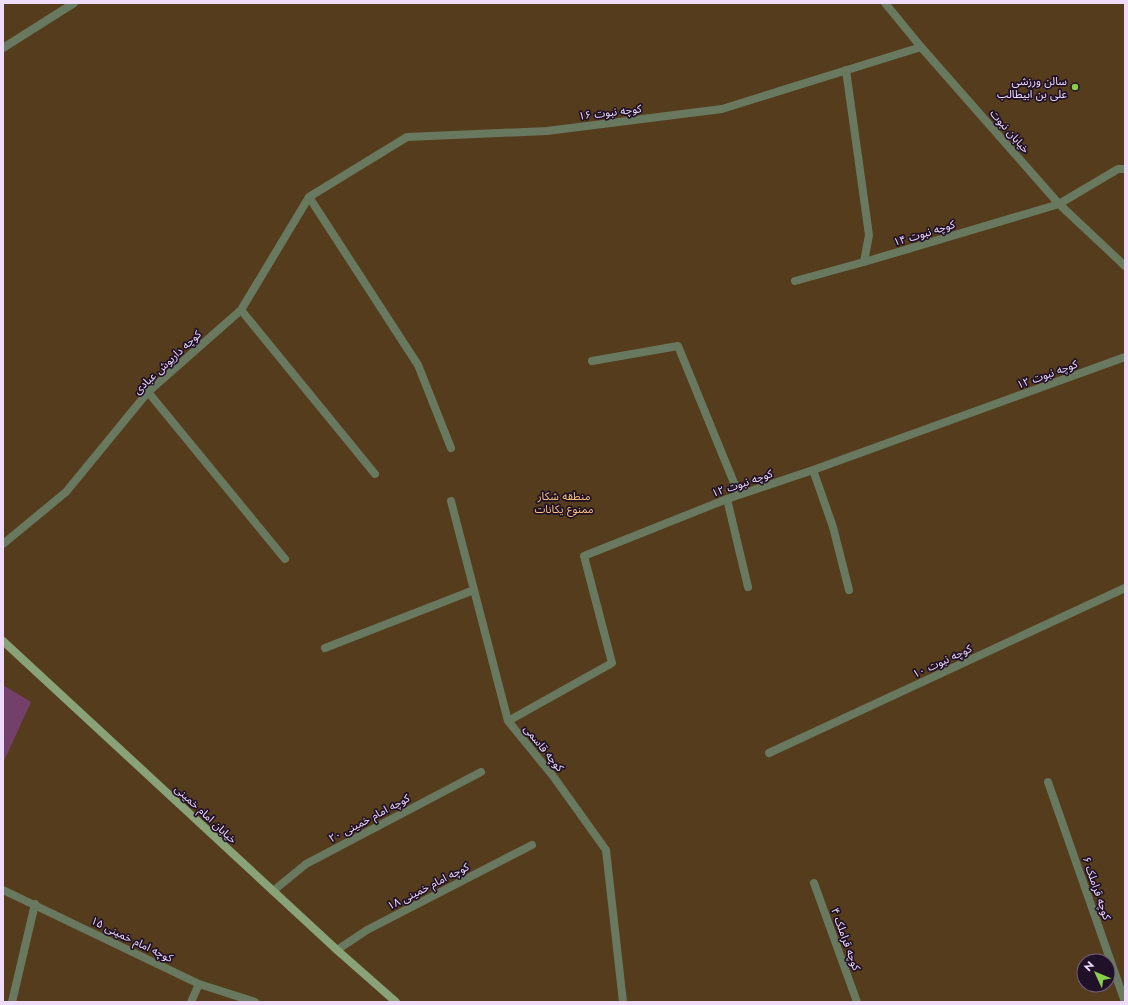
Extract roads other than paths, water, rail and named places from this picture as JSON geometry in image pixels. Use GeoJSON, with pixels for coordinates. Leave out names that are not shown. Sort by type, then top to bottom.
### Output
{"type":"FeatureCollection","features":[{"type":"Feature","properties":{"kind":"main road","name":"خیابان امام خمینی"},"geometry":{"type":"LineString","coordinates":[[3,641],[273,892],[396,1002]]}},
{"type":"Feature","properties":{"kind":"street"},"geometry":{"type":"LineString","coordinates":[[3,48],[74,3]]}},
{"type":"Feature","properties":{"kind":"street","name":"خیابان نبوت"},"geometry":{"type":"LineString","coordinates":[[885,3],[920,47],[1059,204],[1125,266]]}},
{"type":"Feature","properties":{"kind":"street","name":"کوچه نبوت ۱۶"},"geometry":{"type":"LineString","coordinates":[[309,197],[407,137],[547,131],[722,109],[920,47]]}},
{"type":"Feature","properties":{"kind":"street"},"geometry":{"type":"LineString","coordinates":[[846,70],[869,235],[864,262]]}},
{"type":"Feature","properties":{"kind":"street","name":"کوچه نبوت ۱۴"},"geometry":{"type":"LineString","coordinates":[[795,281],[1059,204],[1118,169],[1125,169]]}},
{"type":"Feature","properties":{"kind":"street"},"geometry":{"type":"LineString","coordinates":[[309,197],[418,365],[452,448]]}},
{"type":"Feature","properties":{"kind":"street","name":"کوچه داریوش عبادی"},"geometry":{"type":"LineString","coordinates":[[3,544],[66,492],[148,392],[241,310],[309,197]]}},
{"type":"Feature","properties":{"kind":"street"},"geometry":{"type":"LineString","coordinates":[[241,310],[375,474]]}},
{"type":"Feature","properties":{"kind":"street"},"geometry":{"type":"LineString","coordinates":[[592,361],[678,346],[739,495]]}},
{"type":"Feature","properties":{"kind":"street","name":"کوچه نبوت ۱۲"},"geometry":{"type":"LineString","coordinates":[[508,721],[612,663],[584,556],[727,498],[813,470],[1125,357]]}},
{"type":"Feature","properties":{"kind":"street"},"geometry":{"type":"LineString","coordinates":[[148,392],[285,559]]}},
{"type":"Feature","properties":{"kind":"street"},"geometry":{"type":"LineString","coordinates":[[813,470],[833,527],[849,590]]}},
{"type":"Feature","properties":{"kind":"street"},"geometry":{"type":"LineString","coordinates":[[727,498],[748,587]]}},
{"type":"Feature","properties":{"kind":"street","name":"کوچه قاسمی"},"geometry":{"type":"LineString","coordinates":[[451,501],[508,721],[553,776],[606,850],[623,1002]]}},
{"type":"Feature","properties":{"kind":"street","name":"کوچه نبوت ۱۰"},"geometry":{"type":"LineString","coordinates":[[769,753],[1125,588]]}},
{"type":"Feature","properties":{"kind":"street"},"geometry":{"type":"LineString","coordinates":[[325,648],[474,590]]}},
{"type":"Feature","properties":{"kind":"street","name":"کوچه امام خمینی ۲۰"},"geometry":{"type":"LineString","coordinates":[[273,892],[306,864],[481,772]]}},
{"type":"Feature","properties":{"kind":"street","name":"کوچه قراملک ۶"},"geometry":{"type":"LineString","coordinates":[[1048,782],[1125,1002]]}},
{"type":"Feature","properties":{"kind":"street","name":"کوچه امام خمینی ۱۸"},"geometry":{"type":"LineString","coordinates":[[337,950],[367,930],[532,844]]}},
{"type":"Feature","properties":{"kind":"street","name":"کوچه قراملک ۴"},"geometry":{"type":"LineString","coordinates":[[814,883],[856,1002]]}},
{"type":"Feature","properties":{"kind":"street","name":"کوچه امام خمینی ۱۵"},"geometry":{"type":"LineString","coordinates":[[3,890],[35,904],[199,984],[255,1002]]}},
{"type":"Feature","properties":{"kind":"street"},"geometry":{"type":"LineString","coordinates":[[12,1002],[35,904]]}},
{"type":"Feature","properties":{"kind":"street"},"geometry":{"type":"LineString","coordinates":[[191,1002],[199,984]]}},
{"type":"Feature","properties":{"kind":"place","name":"سالن ورزشی علی بن ابیطالب"},"geometry":{"type":"Point","coordinates":[1075,87]}},
{"type":"Feature","properties":{"kind":"park label","name":"منطقه شکار ممنوع یکانات"},"geometry":{"type":"Point","coordinates":[564,502]}}]}
